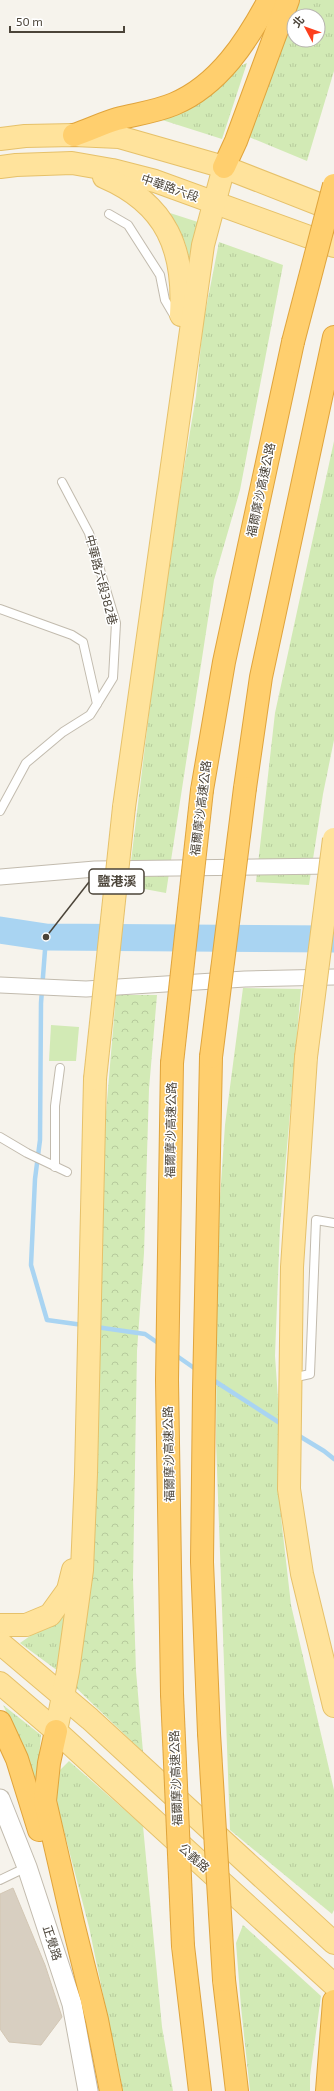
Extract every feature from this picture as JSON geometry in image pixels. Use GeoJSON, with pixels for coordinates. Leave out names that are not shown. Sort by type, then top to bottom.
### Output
{"type":"FeatureCollection","features":[{"type":"Feature","properties":{"kind":"highway"},"geometry":{"type":"LineString","coordinates":[[74,135],[117,119],[151,112],[175,104],[203,86],[229,63],[253,29],[269,0]]}},
{"type":"Feature","properties":{"kind":"highway"},"geometry":{"type":"LineString","coordinates":[[224,167],[236,141],[288,0]]}},
{"type":"Feature","properties":{"kind":"highway","name":"福爾摩沙高速公路"},"geometry":{"type":"LineString","coordinates":[[200,2091],[183,1946],[172,1694],[168,1350],[172,1063],[202,790],[224,662],[293,342],[334,185]]}},
{"type":"Feature","properties":{"kind":"highway"},"geometry":{"type":"LineString","coordinates":[[237,2091],[224,1980],[209,1734],[202,1562],[204,1374],[211,1057],[260,677],[332,344]]}},
{"type":"Feature","properties":{"kind":"highway"},"geometry":{"type":"LineString","coordinates":[[0,1722],[17,1759],[35,1820],[73,1923]]}},
{"type":"Feature","properties":{"kind":"highway"},"geometry":{"type":"LineString","coordinates":[[56,1731],[49,1763],[45,1801],[97,2020],[111,2091]]}},
{"type":"Feature","properties":{"kind":"highway"},"geometry":{"type":"LineString","coordinates":[[327,2091],[334,2001]]}},
{"type":"Feature","properties":{"kind":"main road"},"geometry":{"type":"LineString","coordinates":[[0,139],[25,136],[74,135],[119,137],[224,167],[334,210]]}},
{"type":"Feature","properties":{"kind":"main road"},"geometry":{"type":"LineString","coordinates":[[72,163],[125,186],[150,206],[164,224],[174,242],[180,265],[182,293],[178,343],[182,392]]}},
{"type":"Feature","properties":{"kind":"main road","name":"中華路六段"},"geometry":{"type":"LineString","coordinates":[[0,167],[72,163],[112,170],[148,179],[334,246]]}},
{"type":"Feature","properties":{"kind":"main road"},"geometry":{"type":"LineString","coordinates":[[56,1731],[82,1570],[86,1474],[95,1079],[124,807],[203,245],[224,167]]}},
{"type":"Feature","properties":{"kind":"main road"},"geometry":{"type":"LineString","coordinates":[[334,839],[306,1057],[292,1267],[289,1489],[302,1574],[334,1706]]}},
{"type":"Feature","properties":{"kind":"main road"},"geometry":{"type":"LineString","coordinates":[[0,1625],[26,1625],[50,1615],[68,1590],[76,1556],[86,1474]]}},
{"type":"Feature","properties":{"kind":"main road"},"geometry":{"type":"LineString","coordinates":[[0,1643],[62,1695],[334,1943]]}},
{"type":"Feature","properties":{"kind":"main road","name":"公義路"},"geometry":{"type":"LineString","coordinates":[[0,1683],[56,1731],[334,1985]]}},
{"type":"Feature","properties":{"kind":"street"},"geometry":{"type":"LineString","coordinates":[[0,877],[95,869],[334,866]]}},
{"type":"Feature","properties":{"kind":"street"},"geometry":{"type":"LineString","coordinates":[[0,985],[54,989],[86,989],[245,979],[334,977]]}},
{"type":"Feature","properties":{"kind":"street","name":"正覺路"},"geometry":{"type":"LineString","coordinates":[[0,1799],[27,1867],[72,2004],[88,2091]]}},
{"type":"Feature","properties":{"kind":"lane"},"geometry":{"type":"LineString","coordinates":[[109,214],[128,225],[160,275],[165,300],[180,325]]}},
{"type":"Feature","properties":{"kind":"lane","name":"中華路六段382巷"},"geometry":{"type":"LineString","coordinates":[[0,811],[26,763],[63,732],[90,714],[113,678],[116,623],[89,533],[62,482]]}},
{"type":"Feature","properties":{"kind":"lane"},"geometry":{"type":"LineString","coordinates":[[0,609],[72,635],[83,642],[97,704]]}},
{"type":"Feature","properties":{"kind":"lane"},"geometry":{"type":"LineString","coordinates":[[55,1167],[55,1106],[60,1068]]}},
{"type":"Feature","properties":{"kind":"lane"},"geometry":{"type":"LineString","coordinates":[[0,1137],[27,1153],[67,1172]]}},
{"type":"Feature","properties":{"kind":"lane"},"geometry":{"type":"LineString","coordinates":[[290,1379],[310,1374],[316,1220],[334,1223]]}},
{"type":"Feature","properties":{"kind":"lane"},"geometry":{"type":"LineString","coordinates":[[0,1880],[27,1867]]}},
{"type":"Feature","properties":{"kind":"green space"},"geometry":{"type":"Polygon","coordinates":[[[300,0],[334,0],[334,71],[307,161],[249,137],[286,38],[286,48],[326,48],[326,8],[297,8],[300,0]]]}},
{"type":"Feature","properties":{"kind":"green space"},"geometry":{"type":"Polygon","coordinates":[[[247,63],[222,139],[156,118],[227,80],[240,66],[247,63]]]}},
{"type":"Feature","properties":{"kind":"green space"},"geometry":{"type":"Polygon","coordinates":[[[170,213],[201,223],[192,279],[185,243],[170,213]]]}},
{"type":"Feature","properties":{"kind":"green space"},"geometry":{"type":"Polygon","coordinates":[[[219,242],[283,265],[240,490],[214,580],[166,893],[128,886],[157,647],[173,533],[196,396],[203,324],[219,242]]]}},
{"type":"Feature","properties":{"kind":"green space"},"geometry":{"type":"Polygon","coordinates":[[[334,441],[334,740],[323,794],[309,885],[256,882],[275,713],[334,441]]]}},
{"type":"Feature","properties":{"kind":"green space"},"geometry":{"type":"Polygon","coordinates":[[[243,988],[301,989],[280,1226],[275,1356],[279,1413],[281,1517],[291,1605],[334,1790],[334,1910],[332,1914],[230,1830],[216,1442],[217,1283],[219,1212],[225,1125],[243,988]]]}},
{"type":"Feature","properties":{"kind":"green space"},"geometry":{"type":"Polygon","coordinates":[[[116,995],[157,995],[149,1089],[144,1253],[137,1351],[133,1579],[136,1671],[143,1752],[74,1686],[103,1147],[116,995]]]}},
{"type":"Feature","properties":{"kind":"green space"},"geometry":{"type":"Polygon","coordinates":[[[51,1025],[79,1027],[76,1061],[49,1061],[51,1025]]]}},
{"type":"Feature","properties":{"kind":"green space"},"geometry":{"type":"Polygon","coordinates":[[[67,1607],[58,1671],[20,1643],[43,1627],[67,1607]]]}},
{"type":"Feature","properties":{"kind":"green space"},"geometry":{"type":"Polygon","coordinates":[[[3,1705],[41,1735],[36,1792],[20,1740],[3,1705]]]}},
{"type":"Feature","properties":{"kind":"green space"},"geometry":{"type":"Polygon","coordinates":[[[69,1761],[143,1826],[162,2027],[173,2091],[123,2091],[89,1927],[58,1808],[55,1782],[59,1771],[69,1761]]]}},
{"type":"Feature","properties":{"kind":"green space"},"geometry":{"type":"Polygon","coordinates":[[[243,1925],[321,1996],[310,2076],[310,2091],[250,2091],[236,1943],[243,1925]]]}},
{"type":"Feature","properties":{"kind":"building"},"geometry":{"type":"Polygon","coordinates":[[[13,1888],[45,1965],[62,2017],[41,2045],[9,2042],[0,2029],[0,1894],[13,1888]]]}},
{"type":"Feature","properties":{"kind":"waterway"},"geometry":{"type":"LineString","coordinates":[[0,930],[46,937],[334,939]]}},
{"type":"Feature","properties":{"kind":"waterway"},"geometry":{"type":"LineString","coordinates":[[46,937],[41,1003],[40,1140],[35,1179],[31,1265],[47,1320],[83,1325]]}},
{"type":"Feature","properties":{"kind":"waterway"},"geometry":{"type":"LineString","coordinates":[[96,1327],[145,1334],[161,1345]]}},
{"type":"Feature","properties":{"kind":"waterway"},"geometry":{"type":"LineString","coordinates":[[174,1354],[197,1370]]}},
{"type":"Feature","properties":{"kind":"waterway"},"geometry":{"type":"LineString","coordinates":[[210,1378],[283,1425]]}},
{"type":"Feature","properties":{"kind":"waterway"},"geometry":{"type":"LineString","coordinates":[[296,1434],[334,1459]]}},
{"type":"Feature","properties":{"kind":"place","name":"鹽港溪"},"geometry":{"type":"Point","coordinates":[46,937]}}]}
